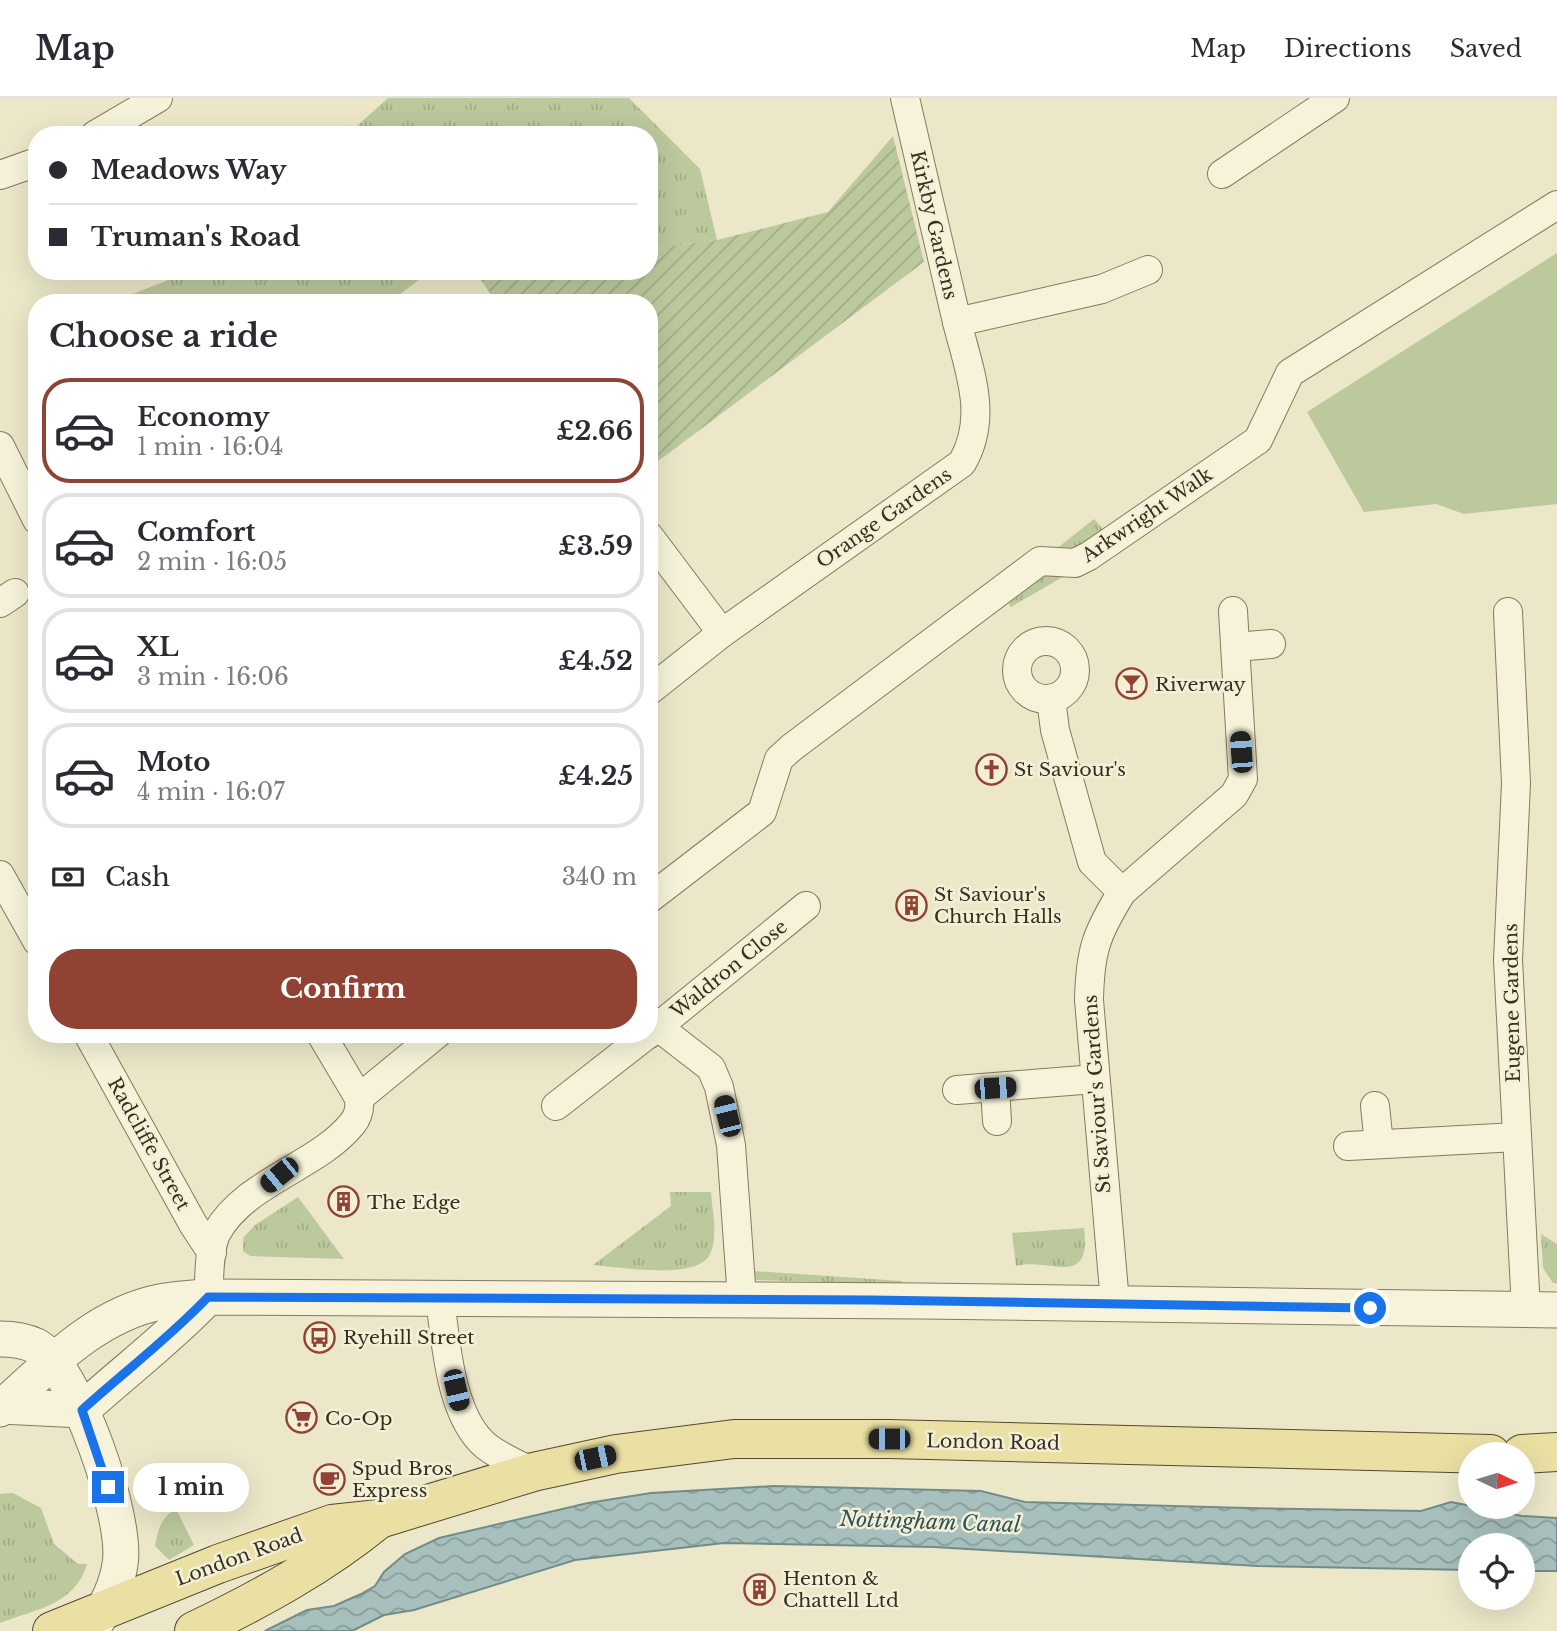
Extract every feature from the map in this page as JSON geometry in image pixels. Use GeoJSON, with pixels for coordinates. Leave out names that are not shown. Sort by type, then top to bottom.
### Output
{"type":"FeatureCollection","features":[{"type":"Feature","properties":{"kind":"main road","name":"London Road"},"geometry":{"type":"LineString","coordinates":[[52,1631],[97,1621],[218,1564],[332,1524],[379,1519],[533,1472],[616,1454],[734,1439],[889,1439],[1458,1453]]}},
{"type":"Feature","properties":{"kind":"main road","name":"London Road"},"geometry":{"type":"LineString","coordinates":[[194,1631],[242,1608],[336,1553],[379,1519]]}},
{"type":"Feature","properties":{"kind":"street"},"geometry":{"type":"LineString","coordinates":[[110,126],[158,98]]}},
{"type":"Feature","properties":{"kind":"street","name":"Kirkby Gardens"},"geometry":{"type":"LineString","coordinates":[[905,98],[957,322],[1102,289],[1148,270]]}},
{"type":"Feature","properties":{"kind":"street"},"geometry":{"type":"LineString","coordinates":[[1222,174],[1335,98]]}},
{"type":"Feature","properties":{"kind":"street"},"geometry":{"type":"LineString","coordinates":[[0,175],[28,165]]}},
{"type":"Feature","properties":{"kind":"street","name":"Arkwright Walk"},"geometry":{"type":"LineString","coordinates":[[658,892],[762,813],[779,759],[813,731],[1040,561],[1075,563],[1089,556],[1258,440],[1290,373],[1540,208]]}},
{"type":"Feature","properties":{"kind":"street","name":"Orange Gardens"},"geometry":{"type":"LineString","coordinates":[[658,684],[722,634],[962,463],[970,449],[977,397],[957,322]]}},
{"type":"Feature","properties":{"kind":"street"},"geometry":{"type":"LineString","coordinates":[[0,446],[28,502]]}},
{"type":"Feature","properties":{"kind":"street"},"geometry":{"type":"LineString","coordinates":[[658,548],[722,634]]}},
{"type":"Feature","properties":{"kind":"street","name":"St Saviour's Gardens"},"geometry":{"type":"LineString","coordinates":[[1115,1303],[1095,1079],[1090,960],[1096,939],[1122,892],[1234,795],[1243,779],[1233,611]]}},
{"type":"Feature","properties":{"kind":"street","name":"Eugene Gardens"},"geometry":{"type":"LineString","coordinates":[[1508,612],[1516,783],[1507,960],[1517,1137],[1541,1310]]}},
{"type":"Feature","properties":{"kind":"street"},"geometry":{"type":"LineString","coordinates":[[1236,646],[1271,645]]}},
{"type":"Feature","properties":{"kind":"street"},"geometry":{"type":"LineString","coordinates":[[1051,699],[1055,730],[1092,862],[1122,892]]}},
{"type":"Feature","properties":{"kind":"street"},"geometry":{"type":"LineString","coordinates":[[0,875],[28,926]]}},
{"type":"Feature","properties":{"kind":"street","name":"Waldron Close"},"geometry":{"type":"LineString","coordinates":[[658,1026],[806,906]]}},
{"type":"Feature","properties":{"kind":"street","name":"Waldron Close"},"geometry":{"type":"LineString","coordinates":[[658,1035],[711,1068],[719,1087],[731,1145],[742,1299]]}},
{"type":"Feature","properties":{"kind":"street","name":"Radcliffe Street"},"geometry":{"type":"LineString","coordinates":[[93,1043],[193,1224],[212,1253]]}},
{"type":"Feature","properties":{"kind":"street"},"geometry":{"type":"LineString","coordinates":[[1,1408],[82,1410],[139,1359],[173,1335],[208,1297],[216,1234],[230,1214],[279,1175],[334,1140],[353,1122],[360,1108],[359,1098],[326,1043]]}},
{"type":"Feature","properties":{"kind":"street"},"geometry":{"type":"LineString","coordinates":[[359,1098],[426,1043]]}},
{"type":"Feature","properties":{"kind":"street"},"geometry":{"type":"LineString","coordinates":[[556,1106],[637,1043]]}},
{"type":"Feature","properties":{"kind":"street"},"geometry":{"type":"LineString","coordinates":[[957,1090],[1095,1079]]}},
{"type":"Feature","properties":{"kind":"street"},"geometry":{"type":"LineString","coordinates":[[995,1088],[997,1121]]}},
{"type":"Feature","properties":{"kind":"street"},"geometry":{"type":"LineString","coordinates":[[1375,1105],[1379,1144]]}},
{"type":"Feature","properties":{"kind":"street"},"geometry":{"type":"LineString","coordinates":[[1348,1146],[1517,1137]]}},
{"type":"Feature","properties":{"kind":"street"},"geometry":{"type":"LineString","coordinates":[[1,1408],[78,1340],[121,1316],[159,1302],[208,1297],[742,1299],[1541,1310]]}},
{"type":"Feature","properties":{"kind":"street"},"geometry":{"type":"LineString","coordinates":[[440,1299],[450,1369],[460,1405],[470,1427],[484,1444],[533,1472]]}},
{"type":"Feature","properties":{"kind":"street"},"geometry":{"type":"LineString","coordinates":[[0,1339],[18,1339],[38,1347],[54,1361],[69,1382],[82,1410],[120,1533],[121,1563],[97,1621]]}},
{"type":"Feature","properties":{"kind":"green space"},"geometry":{"type":"Polygon","coordinates":[[[388,98],[629,98],[657,126],[357,126],[388,98]]]}},
{"type":"Feature","properties":{"kind":"green space"},"geometry":{"type":"Polygon","coordinates":[[[658,127],[700,169],[717,240],[658,248],[658,127]]]}},
{"type":"Feature","properties":{"kind":"green space"},"geometry":{"type":"Polygon","coordinates":[[[893,136],[924,262],[658,461],[658,294],[491,294],[481,280],[658,280],[658,248],[717,240],[828,212],[893,136]]]}},
{"type":"Feature","properties":{"kind":"green space"},"geometry":{"type":"Polygon","coordinates":[[[1557,253],[1557,504],[1464,514],[1436,504],[1364,512],[1307,412],[1557,253]]]}},
{"type":"Feature","properties":{"kind":"green space"},"geometry":{"type":"Polygon","coordinates":[[[419,280],[400,294],[132,294],[166,281],[419,280]]]}},
{"type":"Feature","properties":{"kind":"green space"},"geometry":{"type":"Polygon","coordinates":[[[1094,519],[1108,535],[1071,558],[1051,553],[1094,519]]]}},
{"type":"Feature","properties":{"kind":"green space"},"geometry":{"type":"Polygon","coordinates":[[[1043,570],[1068,574],[1011,607],[1005,597],[1043,570]]]}},
{"type":"Feature","properties":{"kind":"green space"},"geometry":{"type":"Polygon","coordinates":[[[670,1192],[711,1192],[714,1241],[709,1256],[701,1263],[673,1270],[593,1265],[671,1206],[670,1192]]]}},
{"type":"Feature","properties":{"kind":"green space"},"geometry":{"type":"Polygon","coordinates":[[[298,1197],[344,1259],[250,1256],[243,1251],[243,1238],[255,1225],[298,1197]]]}},
{"type":"Feature","properties":{"kind":"green space"},"geometry":{"type":"Polygon","coordinates":[[[1084,1228],[1085,1247],[1081,1259],[1075,1265],[1016,1266],[1012,1233],[1084,1228]]]}},
{"type":"Feature","properties":{"kind":"green space"},"geometry":{"type":"Polygon","coordinates":[[[1541,1234],[1557,1244],[1557,1283],[1553,1283],[1543,1268],[1541,1234]]]}},
{"type":"Feature","properties":{"kind":"green space"},"geometry":{"type":"Polygon","coordinates":[[[753,1271],[902,1281],[901,1284],[756,1280],[753,1271]]]}},
{"type":"Feature","properties":{"kind":"green space"},"geometry":{"type":"Polygon","coordinates":[[[13,1493],[41,1508],[54,1544],[78,1564],[87,1564],[81,1578],[64,1597],[0,1623],[0,1494],[13,1493]]]}},
{"type":"Feature","properties":{"kind":"green space"},"geometry":{"type":"Polygon","coordinates":[[[176,1509],[194,1545],[169,1560],[155,1546],[161,1525],[176,1509]]]}},
{"type":"Feature","properties":{"kind":"water","name":"Nottingham Canal"},"geometry":{"type":"Polygon","coordinates":[[[774,1486],[981,1491],[1025,1502],[1421,1511],[1451,1502],[1458,1503],[1458,1519],[1557,1518],[1557,1571],[1535,1571],[1535,1533],[1458,1533],[1458,1570],[1258,1566],[934,1547],[724,1543],[575,1560],[414,1610],[384,1615],[352,1631],[265,1631],[307,1610],[334,1606],[361,1594],[375,1586],[384,1572],[405,1554],[439,1538],[588,1503],[651,1493],[774,1486]]]}},
{"type":"Feature","properties":{"kind":"place","name":"Riverway"},"geometry":{"type":"Point","coordinates":[1132,684]}},
{"type":"Feature","properties":{"kind":"place","name":"St Saviour's"},"geometry":{"type":"Point","coordinates":[991,769]}},
{"type":"Feature","properties":{"kind":"place","name":"St Saviour's Church Halls"},"geometry":{"type":"Point","coordinates":[911,905]}},
{"type":"Feature","properties":{"kind":"place","name":"The Edge"},"geometry":{"type":"Point","coordinates":[344,1202]}},
{"type":"Feature","properties":{"kind":"place","name":"Ryehill Street"},"geometry":{"type":"Point","coordinates":[320,1337]}},
{"type":"Feature","properties":{"kind":"place","name":"Co-Op"},"geometry":{"type":"Point","coordinates":[302,1418]}},
{"type":"Feature","properties":{"kind":"place","name":"Spud Bros Express"},"geometry":{"type":"Point","coordinates":[329,1479]}},
{"type":"Feature","properties":{"kind":"place","name":"Henton & Chattell Ltd"},"geometry":{"type":"Point","coordinates":[760,1589]}},
{"type":"Feature","properties":{"kind":"route"},"geometry":{"type":"LineString","coordinates":[[108,1487],[82,1410],[139,1359],[173,1335],[208,1297],[567,1297],[1370,1308]]}}]}
